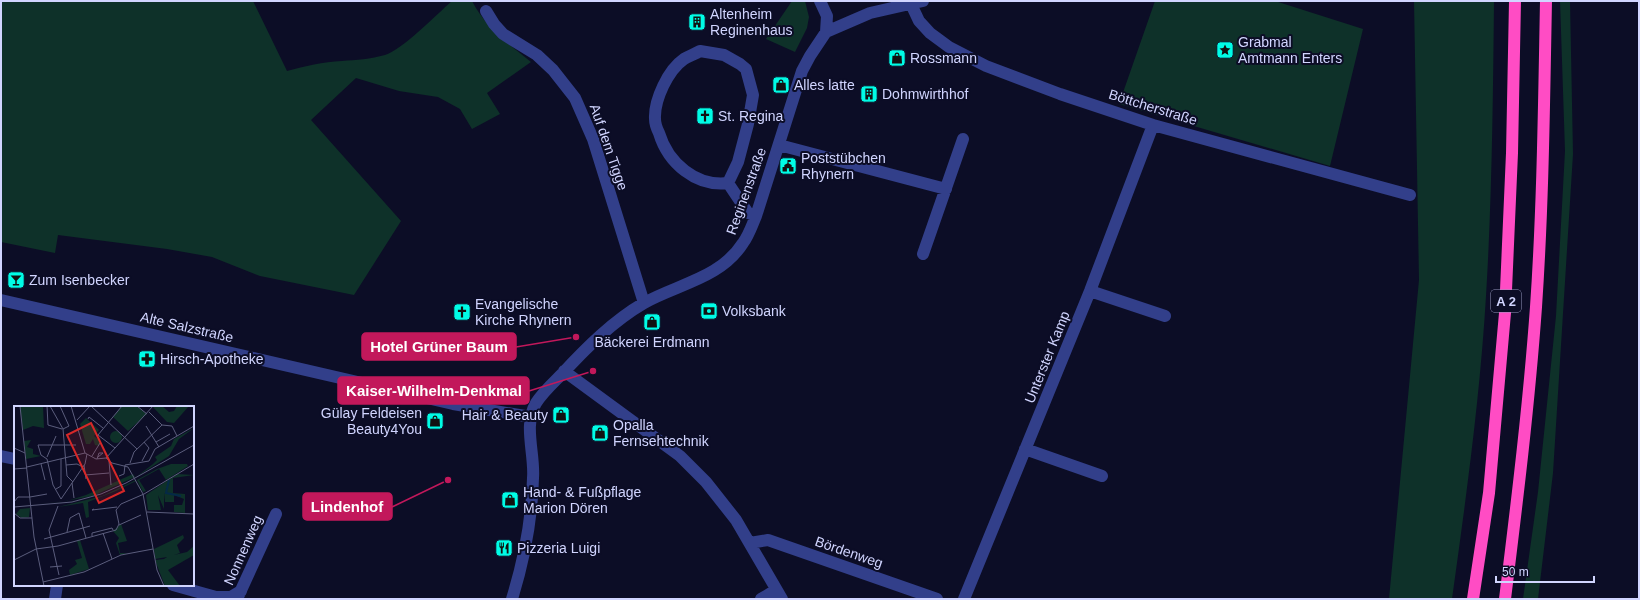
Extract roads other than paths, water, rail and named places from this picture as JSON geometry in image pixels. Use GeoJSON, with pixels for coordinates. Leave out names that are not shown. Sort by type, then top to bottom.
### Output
{"type":"FeatureCollection","features":[{"type":"Feature","properties":{"kind":"highway","name":"A 2"},"geometry":{"type":"LineString","coordinates":[[1473,599],[1489,493],[1506,313],[1512,153],[1515,1]]}},
{"type":"Feature","properties":{"kind":"highway","name":"A 2"},"geometry":{"type":"LineString","coordinates":[[1505,599],[1518,492],[1536,307],[1544,148],[1546,1]]}},
{"type":"Feature","properties":{"kind":"street"},"geometry":{"type":"LineString","coordinates":[[820,1],[826,16],[826,32],[870,13],[923,1]]}},
{"type":"Feature","properties":{"kind":"street","name":"Böttcherstraße"},"geometry":{"type":"LineString","coordinates":[[911,4],[919,21],[930,33],[949,47],[986,66],[1060,94],[1152,125],[1410,195]]}},
{"type":"Feature","properties":{"kind":"street","name":"Auf dem Tigge"},"geometry":{"type":"LineString","coordinates":[[486,11],[494,24],[504,34],[537,55],[553,70],[575,98],[593,139],[644,303]]}},
{"type":"Feature","properties":{"kind":"street","name":"Reginenstraße"},"geometry":{"type":"LineString","coordinates":[[531,417],[536,404],[564,371],[592,343],[621,319],[644,303],[703,277],[725,263],[744,242],[756,216],[802,71],[826,32]]}},
{"type":"Feature","properties":{"kind":"street"},"geometry":{"type":"LineString","coordinates":[[700,51],[724,55],[740,64],[746,69],[753,95],[748,124],[738,162],[728,183],[718,184],[708,182],[687,174],[676,164],[661,142],[655,120],[661,90],[670,74],[683,60],[700,51]]}},
{"type":"Feature","properties":{"kind":"street","name":"Unterster Kamp"},"geometry":{"type":"LineString","coordinates":[[964,599],[1090,291],[1152,125]]}},
{"type":"Feature","properties":{"kind":"street"},"geometry":{"type":"LineString","coordinates":[[923,254],[963,139]]}},
{"type":"Feature","properties":{"kind":"street"},"geometry":{"type":"LineString","coordinates":[[779,145],[946,189]]}},
{"type":"Feature","properties":{"kind":"street"},"geometry":{"type":"LineString","coordinates":[[728,183],[748,213],[756,216]]}},
{"type":"Feature","properties":{"kind":"street"},"geometry":{"type":"LineString","coordinates":[[1090,291],[1165,316]]}},
{"type":"Feature","properties":{"kind":"street","name":"Alte Salzstraße"},"geometry":{"type":"LineString","coordinates":[[1,300],[446,402],[531,417]]}},
{"type":"Feature","properties":{"kind":"street"},"geometry":{"type":"LineString","coordinates":[[564,371],[680,456],[717,496],[736,520],[779,594],[761,599]]}},
{"type":"Feature","properties":{"kind":"street"},"geometry":{"type":"LineString","coordinates":[[512,599],[519,576],[530,519],[534,476],[530,427],[531,417]]}},
{"type":"Feature","properties":{"kind":"street"},"geometry":{"type":"LineString","coordinates":[[1025,450],[1102,476]]}},
{"type":"Feature","properties":{"kind":"street"},"geometry":{"type":"LineString","coordinates":[[1,456],[14,459]]}},
{"type":"Feature","properties":{"kind":"street","name":"Nonnenweg"},"geometry":{"type":"LineString","coordinates":[[239,595],[276,514]]}},
{"type":"Feature","properties":{"kind":"street","name":"Bördenweg"},"geometry":{"type":"LineString","coordinates":[[750,543],[768,540],[938,599]]}},
{"type":"Feature","properties":{"kind":"street"},"geometry":{"type":"LineString","coordinates":[[55,599],[57,586]]}},
{"type":"Feature","properties":{"kind":"street"},"geometry":{"type":"LineString","coordinates":[[177,586],[216,597],[231,597],[239,595]]}},
{"type":"Feature","properties":{"kind":"place","name":"Altenheim Reginenhaus"},"geometry":{"type":"Point","coordinates":[697,22]}},
{"type":"Feature","properties":{"kind":"place","name":"Grabmal Amtmann Enters"},"geometry":{"type":"Point","coordinates":[1225,50]}},
{"type":"Feature","properties":{"kind":"place","name":"Rossmann"},"geometry":{"type":"Point","coordinates":[897,58]}},
{"type":"Feature","properties":{"kind":"place","name":"Alles latte"},"geometry":{"type":"Point","coordinates":[781,85]}},
{"type":"Feature","properties":{"kind":"place","name":"Dohmwirthhof"},"geometry":{"type":"Point","coordinates":[869,94]}},
{"type":"Feature","properties":{"kind":"place","name":"St. Regina"},"geometry":{"type":"Point","coordinates":[705,116]}},
{"type":"Feature","properties":{"kind":"place","name":"Poststübchen Rhynern"},"geometry":{"type":"Point","coordinates":[788,166]}},
{"type":"Feature","properties":{"kind":"place","name":"Zum Isenbecker"},"geometry":{"type":"Point","coordinates":[16,280]}},
{"type":"Feature","properties":{"kind":"place","name":"Volksbank"},"geometry":{"type":"Point","coordinates":[709,311]}},
{"type":"Feature","properties":{"kind":"place","name":"Evangelische Kirche Rhynern"},"geometry":{"type":"Point","coordinates":[462,312]}},
{"type":"Feature","properties":{"kind":"place","name":"Bäckerei Erdmann"},"geometry":{"type":"Point","coordinates":[652,322]}},
{"type":"Feature","properties":{"kind":"place","name":"Hotel Grüner Baum"},"geometry":{"type":"Point","coordinates":[576,337]}},
{"type":"Feature","properties":{"kind":"place","name":"Hirsch-Apotheke"},"geometry":{"type":"Point","coordinates":[147,359]}},
{"type":"Feature","properties":{"kind":"place","name":"Kaiser-Wilhelm-Denkmal"},"geometry":{"type":"Point","coordinates":[593,371]}},
{"type":"Feature","properties":{"kind":"place","name":"Hair & Beauty"},"geometry":{"type":"Point","coordinates":[561,415]}},
{"type":"Feature","properties":{"kind":"place","name":"Gülay Feldeisen Beauty4You"},"geometry":{"type":"Point","coordinates":[435,421]}},
{"type":"Feature","properties":{"kind":"place","name":"Opalla Fernsehtechnik"},"geometry":{"type":"Point","coordinates":[600,433]}},
{"type":"Feature","properties":{"kind":"place","name":"Lindenhof"},"geometry":{"type":"Point","coordinates":[448,480]}},
{"type":"Feature","properties":{"kind":"place","name":"Hand- & Fußpflage Marion Dören"},"geometry":{"type":"Point","coordinates":[510,500]}},
{"type":"Feature","properties":{"kind":"place","name":"Pizzeria Luigi"},"geometry":{"type":"Point","coordinates":[504,548]}}]}
